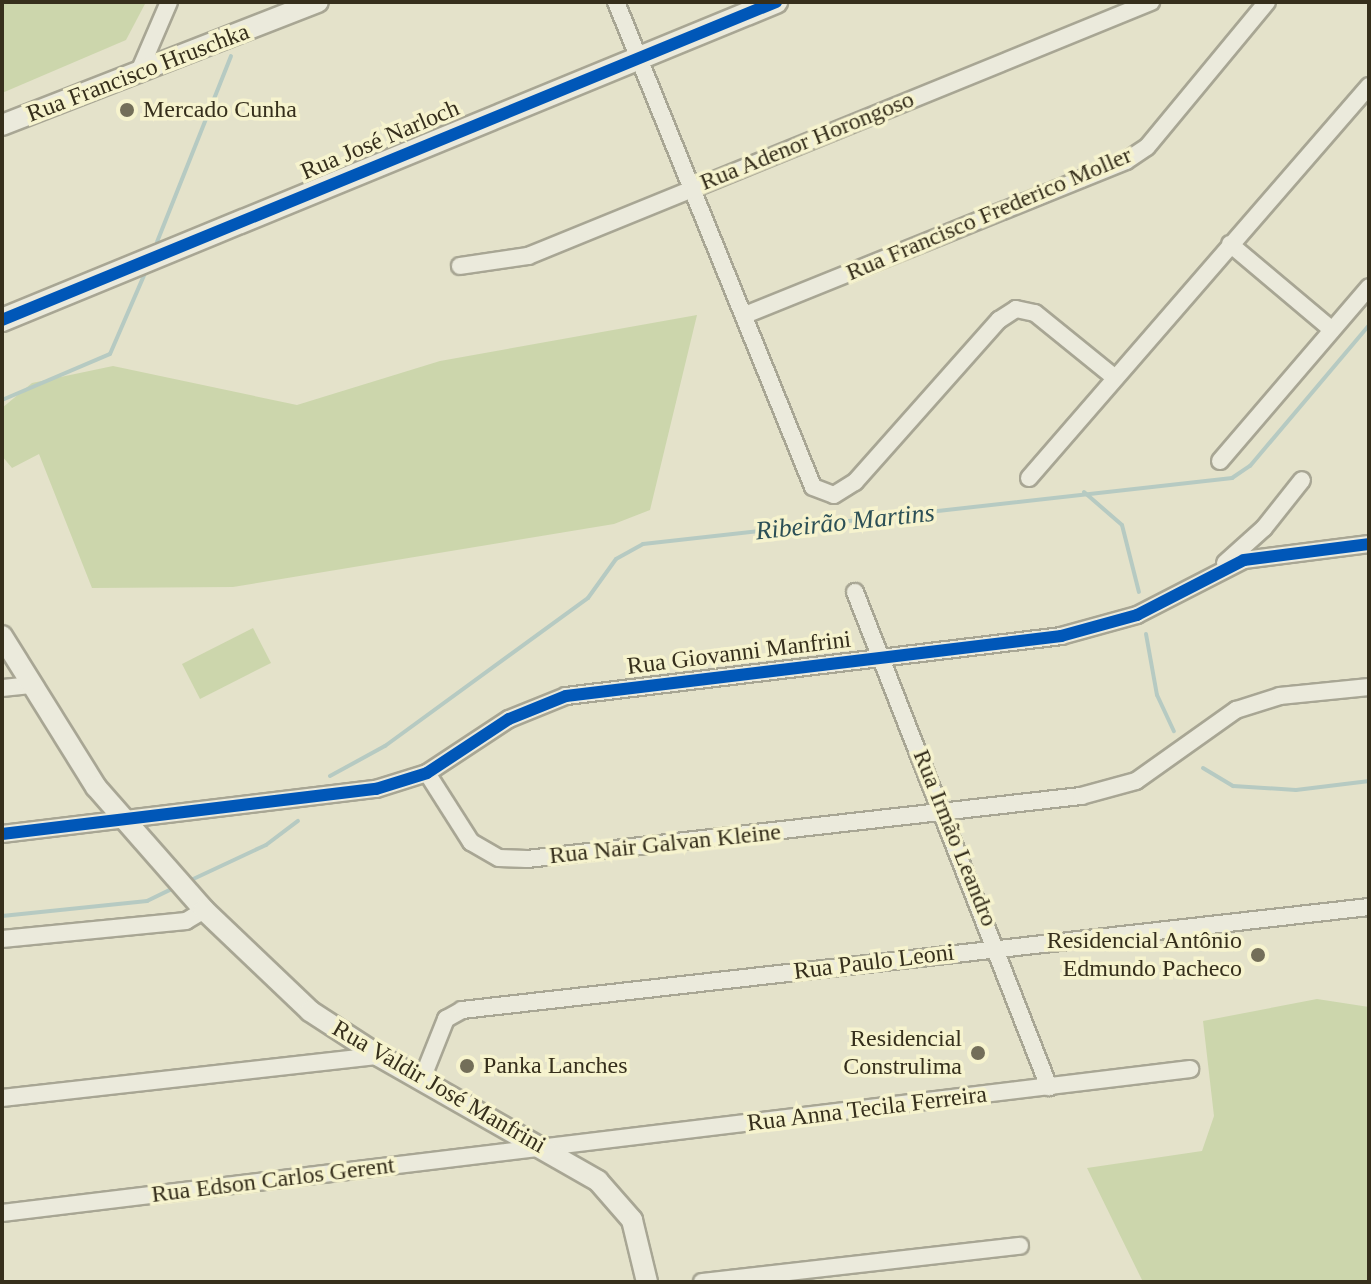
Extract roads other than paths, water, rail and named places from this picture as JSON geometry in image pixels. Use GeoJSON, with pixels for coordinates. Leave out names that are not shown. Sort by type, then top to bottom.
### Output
{"type":"FeatureCollection","features":[{"type":"Feature","properties":{"kind":"main road","name":"Rua José Narloch"},"geometry":{"type":"LineString","coordinates":[[2,320],[776,2]]}},
{"type":"Feature","properties":{"kind":"street"},"geometry":{"type":"LineString","coordinates":[[138,74],[169,2]]}},
{"type":"Feature","properties":{"kind":"street","name":"Rua Francisco Hruschka"},"geometry":{"type":"LineString","coordinates":[[2,125],[318,2]]}},
{"type":"Feature","properties":{"kind":"street"},"geometry":{"type":"LineString","coordinates":[[616,2],[813,487],[834,495],[855,482],[999,320],[1016,309],[1035,313],[1114,377]]}},
{"type":"Feature","properties":{"kind":"street","name":"Rua Adenor Horongoso"},"geometry":{"type":"LineString","coordinates":[[460,266],[528,256],[1151,2]]}},
{"type":"Feature","properties":{"kind":"street","name":"Rua Francisco Frederico Moller"},"geometry":{"type":"LineString","coordinates":[[745,315],[1126,161],[1147,147],[1267,2]]}},
{"type":"Feature","properties":{"kind":"street"},"geometry":{"type":"LineString","coordinates":[[1029,478],[1369,86]]}},
{"type":"Feature","properties":{"kind":"street"},"geometry":{"type":"LineString","coordinates":[[1230,244],[1332,330]]}},
{"type":"Feature","properties":{"kind":"street"},"geometry":{"type":"LineString","coordinates":[[1220,461],[1369,287]]}},
{"type":"Feature","properties":{"kind":"street"},"geometry":{"type":"LineString","coordinates":[[1215,572],[1264,528],[1302,480]]}},
{"type":"Feature","properties":{"kind":"street","name":"Rua Giovanni Manfrini"},"geometry":{"type":"LineString","coordinates":[[2,834],[341,796],[427,773],[509,719],[566,696],[1089,630],[1137,615],[1215,572],[1264,555],[1369,544]]}},
{"type":"Feature","properties":{"kind":"street","name":"Rua Irmão Leandro"},"geometry":{"type":"LineString","coordinates":[[855,592],[999,947],[1049,1087]]}},
{"type":"Feature","properties":{"kind":"street","name":"Rua Valdir José Manfrini"},"geometry":{"type":"LineString","coordinates":[[2,636],[30,685],[122,820],[204,910],[310,1011],[379,1056],[544,1148],[612,1193],[632,1220],[647,1282]]}},
{"type":"Feature","properties":{"kind":"street"},"geometry":{"type":"LineString","coordinates":[[2,688],[30,685]]}},
{"type":"Feature","properties":{"kind":"street","name":"Rua Nair Galvan Kleine"},"geometry":{"type":"LineString","coordinates":[[427,773],[471,842],[489,855],[510,860],[945,813],[1109,790],[1171,760],[1236,710],[1280,696],[1369,687]]}},
{"type":"Feature","properties":{"kind":"street","name":"Rua Paulo Leoni"},"geometry":{"type":"LineString","coordinates":[[422,1079],[446,1019],[462,1010],[1369,907]]}},
{"type":"Feature","properties":{"kind":"street"},"geometry":{"type":"LineString","coordinates":[[2,939],[186,921],[204,910]]}},
{"type":"Feature","properties":{"kind":"street"},"geometry":{"type":"LineString","coordinates":[[2,1098],[379,1056]]}},
{"type":"Feature","properties":{"kind":"street","name":"Rua Anna Tecila Ferreira"},"geometry":{"type":"LineString","coordinates":[[544,1148],[1190,1069]]}},
{"type":"Feature","properties":{"kind":"street","name":"Rua Edson Carlos Gerent"},"geometry":{"type":"LineString","coordinates":[[2,1213],[544,1148]]}},
{"type":"Feature","properties":{"kind":"street"},"geometry":{"type":"LineString","coordinates":[[702,1282],[1020,1246]]}},
{"type":"Feature","properties":{"kind":"waterway"},"geometry":{"type":"LineString","coordinates":[[157,242],[231,56]]}},
{"type":"Feature","properties":{"kind":"waterway"},"geometry":{"type":"LineString","coordinates":[[2,400],[110,354],[146,271]]}},
{"type":"Feature","properties":{"kind":"waterway","name":"Ribeirão Martins"},"geometry":{"type":"LineString","coordinates":[[330,776],[385,746],[588,598],[616,559],[643,544],[1232,478],[1250,466],[1369,325]]}},
{"type":"Feature","properties":{"kind":"waterway"},"geometry":{"type":"LineString","coordinates":[[1084,492],[1122,525],[1139,592]]}},
{"type":"Feature","properties":{"kind":"waterway"},"geometry":{"type":"LineString","coordinates":[[1146,634],[1157,695],[1174,731]]}},
{"type":"Feature","properties":{"kind":"waterway"},"geometry":{"type":"LineString","coordinates":[[1203,768],[1233,786],[1296,790],[1369,781]]}},
{"type":"Feature","properties":{"kind":"waterway","name":"Ribeirão Martins"},"geometry":{"type":"LineString","coordinates":[[189,881],[266,845],[298,821]]}},
{"type":"Feature","properties":{"kind":"waterway","name":"Ribeirão Martins"},"geometry":{"type":"LineString","coordinates":[[2,916],[147,901],[174,888]]}},
{"type":"Feature","properties":{"kind":"place","name":"Mercado Cunha"},"geometry":{"type":"Point","coordinates":[127,110]}},
{"type":"Feature","properties":{"kind":"place","name":"Residencial Antônio Edmundo Pacheco"},"geometry":{"type":"Point","coordinates":[1258,955]}},
{"type":"Feature","properties":{"kind":"place","name":"Residencial Construlima"},"geometry":{"type":"Point","coordinates":[978,1053]}},
{"type":"Feature","properties":{"kind":"place","name":"Panka Lanches"},"geometry":{"type":"Point","coordinates":[467,1066]}}]}
